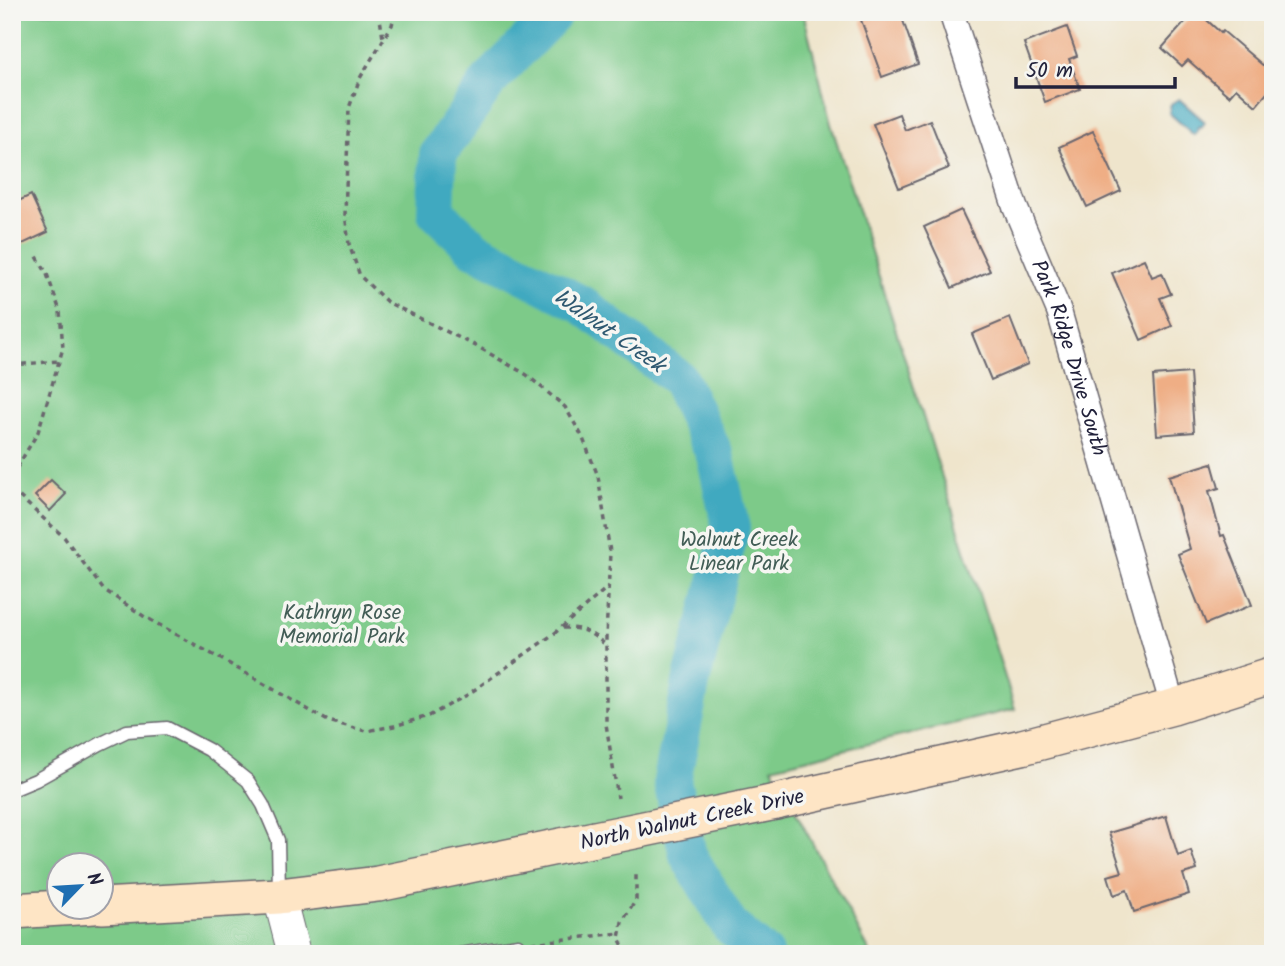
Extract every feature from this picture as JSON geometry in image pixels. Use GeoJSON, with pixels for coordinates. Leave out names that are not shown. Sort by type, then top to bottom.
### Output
{"type":"FeatureCollection","features":[{"type":"Feature","properties":{"kind":"main road","name":"North Walnut Creek Drive"},"geometry":{"type":"LineString","coordinates":[[116,905],[279,896],[379,884],[776,802],[1022,747],[1173,707],[1273,676]]}},
{"type":"Feature","properties":{"kind":"main road"},"geometry":{"type":"LineString","coordinates":[[12,911],[46,909]]}},
{"type":"Feature","properties":{"kind":"street","name":"Park Ridge Drive South"},"geometry":{"type":"LineString","coordinates":[[951,12],[1015,207],[1059,311],[1173,707]]}},
{"type":"Feature","properties":{"kind":"street"},"geometry":{"type":"LineString","coordinates":[[279,896],[294,954]]}},
{"type":"Feature","properties":{"kind":"lane"},"geometry":{"type":"LineString","coordinates":[[12,790],[127,732],[167,728],[209,750],[248,781],[263,805],[278,839],[279,896]]}},
{"type":"Feature","properties":{"kind":"lane"},"geometry":{"type":"LineString","coordinates":[[460,954],[518,945]]}},
{"type":"Feature","properties":{"kind":"path"},"geometry":{"type":"LineString","coordinates":[[379,12],[383,40]]}},
{"type":"Feature","properties":{"kind":"path"},"geometry":{"type":"LineString","coordinates":[[395,12],[392,26],[360,78],[349,108],[345,214],[349,244],[360,276],[387,302],[436,325],[527,375],[565,407],[582,436],[598,476],[610,552],[606,724],[618,798]]}},
{"type":"Feature","properties":{"kind":"path"},"geometry":{"type":"LineString","coordinates":[[12,476],[38,432],[63,348],[61,311],[47,274],[35,253]]}},
{"type":"Feature","properties":{"kind":"path"},"geometry":{"type":"LineString","coordinates":[[12,365],[60,361]]}},
{"type":"Feature","properties":{"kind":"path"},"geometry":{"type":"LineString","coordinates":[[12,490],[65,537],[103,589],[145,617],[328,721],[366,732],[429,716],[467,695],[561,628],[609,586]]}},
{"type":"Feature","properties":{"kind":"path"},"geometry":{"type":"LineString","coordinates":[[561,628],[576,627],[592,634],[606,645]]}},
{"type":"Feature","properties":{"kind":"path"},"geometry":{"type":"LineString","coordinates":[[627,954],[619,938],[622,922],[636,900],[636,873]]}},
{"type":"Feature","properties":{"kind":"path"},"geometry":{"type":"LineString","coordinates":[[518,945],[620,933]]}},
{"type":"Feature","properties":{"kind":"green space","name":"Kathryn Rose Memorial Park"},"geometry":{"type":"Polygon","coordinates":[[[12,12],[803,12],[831,124],[1015,709],[772,767],[871,954],[12,954],[12,12]]]}},
{"type":"Feature","properties":{"kind":"water"},"geometry":{"type":"Polygon","coordinates":[[[1179,99],[1205,122],[1201,128],[1197,128],[1194,135],[1169,113],[1171,104],[1179,99]]]}},
{"type":"Feature","properties":{"kind":"building"},"geometry":{"type":"Polygon","coordinates":[[[883,12],[900,12],[918,64],[882,77],[861,20],[883,12]]]}},
{"type":"Feature","properties":{"kind":"building"},"geometry":{"type":"Polygon","coordinates":[[[1194,12],[1198,12],[1221,33],[1223,31],[1273,74],[1273,86],[1256,106],[1236,88],[1229,96],[1188,60],[1182,66],[1162,48],[1194,12]]]}},
{"type":"Feature","properties":{"kind":"building"},"geometry":{"type":"Polygon","coordinates":[[[1067,27],[1077,56],[1069,59],[1080,89],[1045,102],[1024,43],[1067,27]]]}},
{"type":"Feature","properties":{"kind":"building"},"geometry":{"type":"Polygon","coordinates":[[[899,114],[905,130],[930,120],[949,168],[899,188],[873,124],[899,114]]]}},
{"type":"Feature","properties":{"kind":"building"},"geometry":{"type":"Polygon","coordinates":[[[1093,131],[1121,191],[1087,207],[1059,147],[1093,131]]]}},
{"type":"Feature","properties":{"kind":"building"},"geometry":{"type":"Polygon","coordinates":[[[31,195],[48,232],[12,249],[12,204],[31,195]]]}},
{"type":"Feature","properties":{"kind":"building"},"geometry":{"type":"Polygon","coordinates":[[[961,210],[990,271],[952,288],[924,227],[961,210]]]}},
{"type":"Feature","properties":{"kind":"building"},"geometry":{"type":"Polygon","coordinates":[[[1144,259],[1152,277],[1162,273],[1171,294],[1160,298],[1172,326],[1141,340],[1112,273],[1144,259]]]}},
{"type":"Feature","properties":{"kind":"building"},"geometry":{"type":"Polygon","coordinates":[[[1010,318],[1028,364],[991,380],[972,334],[1010,318]]]}},
{"type":"Feature","properties":{"kind":"building"},"geometry":{"type":"Polygon","coordinates":[[[1190,373],[1194,432],[1157,435],[1153,376],[1190,373]]]}},
{"type":"Feature","properties":{"kind":"building"},"geometry":{"type":"Polygon","coordinates":[[[1212,463],[1219,488],[1209,491],[1221,536],[1224,535],[1252,605],[1206,624],[1178,554],[1190,549],[1169,476],[1212,463]]]}},
{"type":"Feature","properties":{"kind":"building"},"geometry":{"type":"Polygon","coordinates":[[[51,480],[66,494],[50,511],[35,496],[51,480]]]}},
{"type":"Feature","properties":{"kind":"building"},"geometry":{"type":"Polygon","coordinates":[[[1166,816],[1178,856],[1191,851],[1197,870],[1183,874],[1189,894],[1134,912],[1127,890],[1114,895],[1108,876],[1122,872],[1109,833],[1166,816]]]}},
{"type":"Feature","properties":{"kind":"waterway","name":"Walnut Creek"},"geometry":{"type":"LineString","coordinates":[[551,12],[552,16],[490,80],[438,154],[436,212],[475,249],[581,304],[679,379],[715,455],[731,528],[692,678],[672,781],[688,855],[730,926],[764,954]]}},
{"type":"Feature","properties":{"kind":"park label","name":"Walnut Creek Linear Park"},"geometry":{"type":"Point","coordinates":[739,551]}}]}
